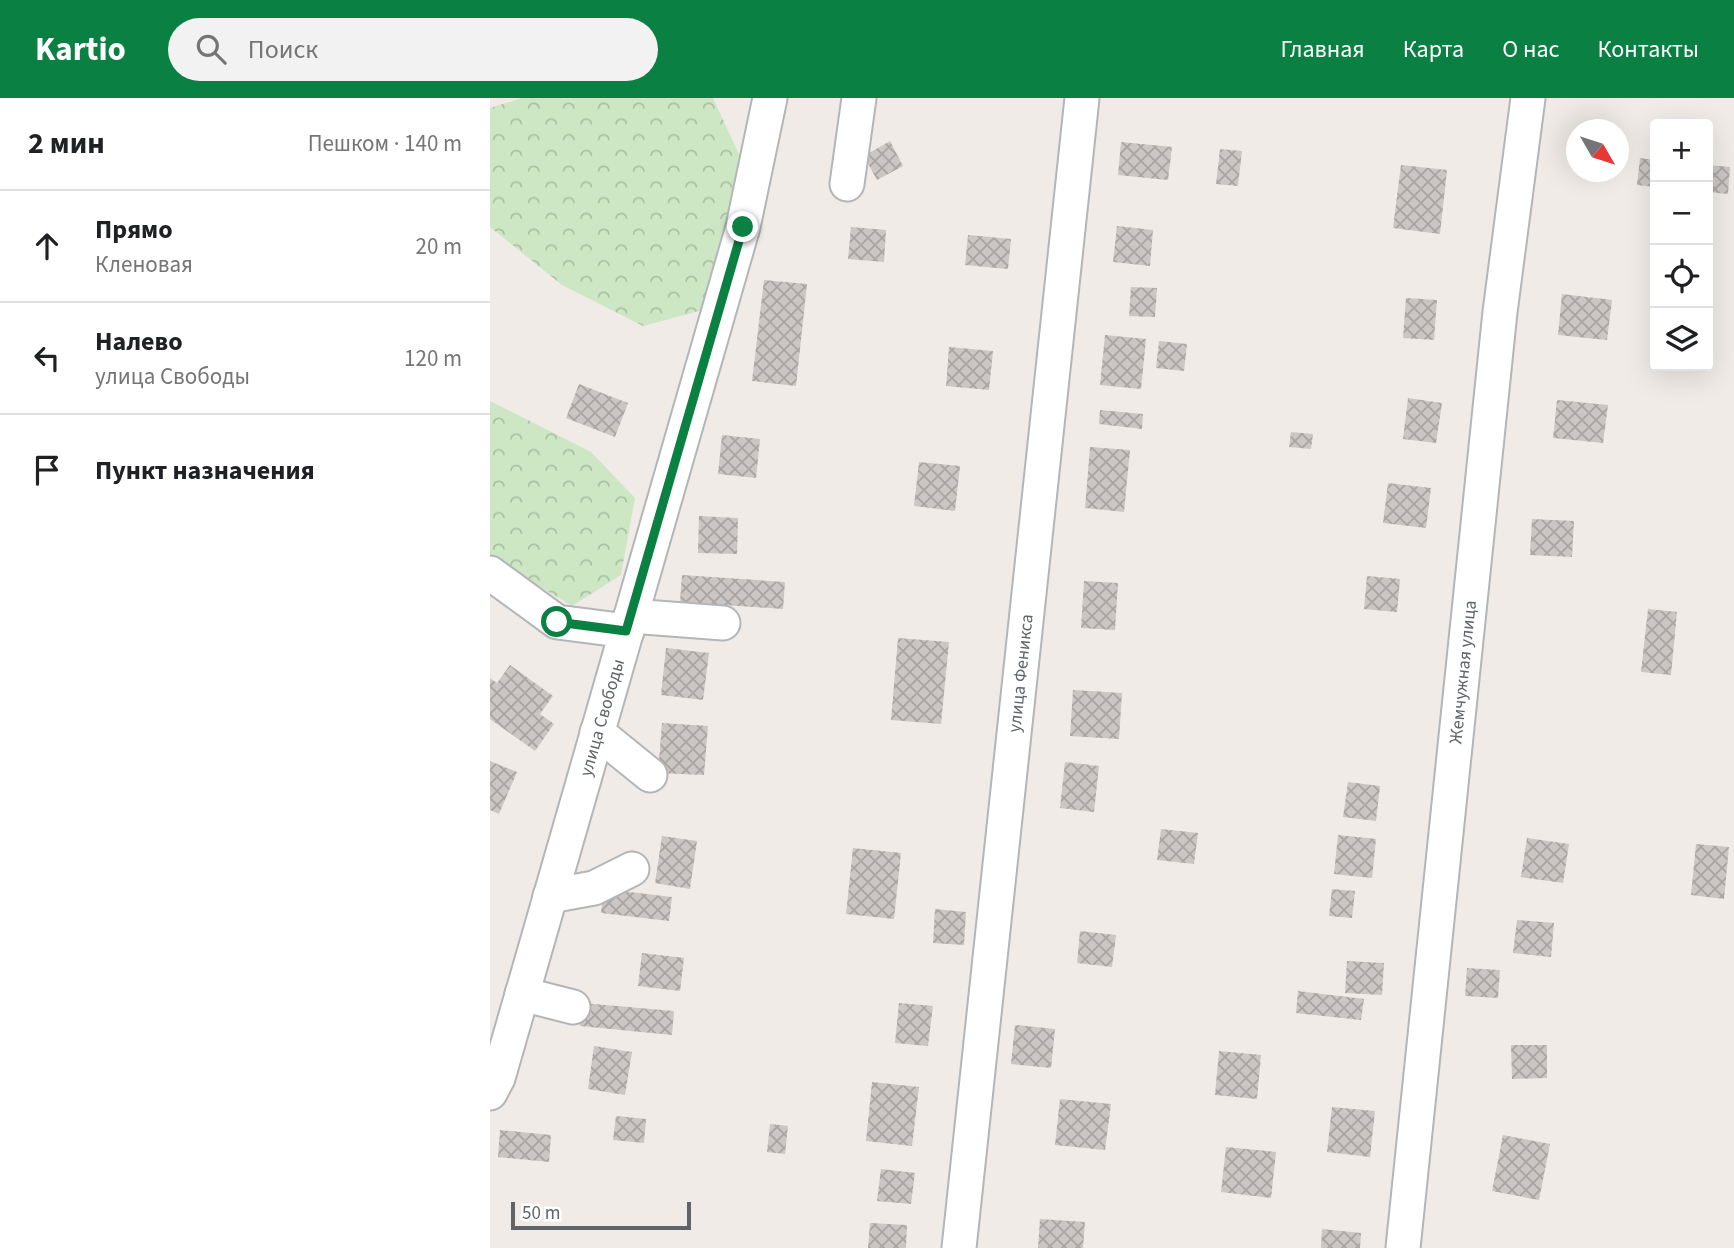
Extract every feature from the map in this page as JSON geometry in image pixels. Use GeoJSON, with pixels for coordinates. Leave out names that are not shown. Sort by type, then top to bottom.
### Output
{"type":"FeatureCollection","features":[{"type":"Feature","properties":{"kind":"street","name":"улица Свободы"},"geometry":{"type":"LineString","coordinates":[[490,1093],[498,1079],[743,227],[770,98]]}},
{"type":"Feature","properties":{"kind":"street"},"geometry":{"type":"LineString","coordinates":[[847,184],[859,98]]}},
{"type":"Feature","properties":{"kind":"street","name":"улица Феникса"},"geometry":{"type":"LineString","coordinates":[[959,1248],[1082,98]]}},
{"type":"Feature","properties":{"kind":"street","name":"Жемчужная улица"},"geometry":{"type":"LineString","coordinates":[[1404,1248],[1500,312],[1528,98]]}},
{"type":"Feature","properties":{"kind":"street"},"geometry":{"type":"LineString","coordinates":[[493,582],[557,622],[723,622]]}},
{"type":"Feature","properties":{"kind":"street"},"geometry":{"type":"LineString","coordinates":[[597,732],[650,775]]}},
{"type":"Feature","properties":{"kind":"street"},"geometry":{"type":"LineString","coordinates":[[550,896],[594,888],[632,869]]}},
{"type":"Feature","properties":{"kind":"street"},"geometry":{"type":"LineString","coordinates":[[522,994],[573,1007]]}},
{"type":"Feature","properties":{"kind":"green space"},"geometry":{"type":"Polygon","coordinates":[[[522,98],[713,98],[744,165],[710,308],[643,326],[562,285],[490,227],[490,108],[522,98]]]}},
{"type":"Feature","properties":{"kind":"green space"},"geometry":{"type":"Polygon","coordinates":[[[490,401],[591,452],[635,498],[621,575],[572,606],[490,556],[490,401]]]}},
{"type":"Feature","properties":{"kind":"building"},"geometry":{"type":"Polygon","coordinates":[[[890,141],[903,166],[877,180],[864,156],[890,141]]]}},
{"type":"Feature","properties":{"kind":"building"},"geometry":{"type":"Polygon","coordinates":[[[1121,142],[1172,147],[1168,180],[1118,175],[1121,142]]]}},
{"type":"Feature","properties":{"kind":"building"},"geometry":{"type":"Polygon","coordinates":[[[1220,149],[1242,151],[1238,186],[1216,184],[1220,149]]]}},
{"type":"Feature","properties":{"kind":"building"},"geometry":{"type":"Polygon","coordinates":[[[1640,158],[1650,159],[1650,186],[1637,185],[1640,158]]]}},
{"type":"Feature","properties":{"kind":"building"},"geometry":{"type":"Polygon","coordinates":[[[1401,165],[1447,170],[1440,234],[1393,228],[1401,165]]]}},
{"type":"Feature","properties":{"kind":"building"},"geometry":{"type":"Polygon","coordinates":[[[1713,165],[1730,167],[1728,194],[1713,192],[1713,165]]]}},
{"type":"Feature","properties":{"kind":"building"},"geometry":{"type":"Polygon","coordinates":[[[1117,226],[1153,230],[1150,266],[1113,262],[1117,226]]]}},
{"type":"Feature","properties":{"kind":"building"},"geometry":{"type":"Polygon","coordinates":[[[851,227],[886,230],[884,262],[848,259],[851,227]]]}},
{"type":"Feature","properties":{"kind":"building"},"geometry":{"type":"Polygon","coordinates":[[[968,235],[1011,239],[1008,269],[965,265],[968,235]]]}},
{"type":"Feature","properties":{"kind":"building"},"geometry":{"type":"Polygon","coordinates":[[[764,280],[807,284],[796,386],[752,381],[764,280]]]}},
{"type":"Feature","properties":{"kind":"building"},"geometry":{"type":"Polygon","coordinates":[[[1131,287],[1157,288],[1155,317],[1129,316],[1131,287]]]}},
{"type":"Feature","properties":{"kind":"building"},"geometry":{"type":"Polygon","coordinates":[[[1562,294],[1612,300],[1607,340],[1558,335],[1562,294]]]}},
{"type":"Feature","properties":{"kind":"building"},"geometry":{"type":"Polygon","coordinates":[[[1406,298],[1437,300],[1434,340],[1403,338],[1406,298]]]}},
{"type":"Feature","properties":{"kind":"building"},"geometry":{"type":"Polygon","coordinates":[[[1105,335],[1146,339],[1141,389],[1100,385],[1105,335]]]}},
{"type":"Feature","properties":{"kind":"building"},"geometry":{"type":"Polygon","coordinates":[[[1159,341],[1187,344],[1184,371],[1156,368],[1159,341]]]}},
{"type":"Feature","properties":{"kind":"building"},"geometry":{"type":"Polygon","coordinates":[[[949,347],[993,351],[989,390],[946,386],[949,347]]]}},
{"type":"Feature","properties":{"kind":"building"},"geometry":{"type":"Polygon","coordinates":[[[579,384],[628,403],[615,437],[566,418],[579,384]]]}},
{"type":"Feature","properties":{"kind":"building"},"geometry":{"type":"Polygon","coordinates":[[[1408,398],[1442,403],[1436,443],[1403,439],[1408,398]]]}},
{"type":"Feature","properties":{"kind":"building"},"geometry":{"type":"Polygon","coordinates":[[[1557,400],[1608,405],[1603,443],[1553,438],[1557,400]]]}},
{"type":"Feature","properties":{"kind":"building"},"geometry":{"type":"Polygon","coordinates":[[[1100,410],[1143,414],[1142,429],[1099,424],[1100,410]]]}},
{"type":"Feature","properties":{"kind":"building"},"geometry":{"type":"Polygon","coordinates":[[[1291,432],[1313,434],[1311,449],[1289,447],[1291,432]]]}},
{"type":"Feature","properties":{"kind":"building"},"geometry":{"type":"Polygon","coordinates":[[[722,435],[760,439],[756,478],[718,474],[722,435]]]}},
{"type":"Feature","properties":{"kind":"building"},"geometry":{"type":"Polygon","coordinates":[[[1090,447],[1130,450],[1124,512],[1085,508],[1090,447]]]}},
{"type":"Feature","properties":{"kind":"building"},"geometry":{"type":"Polygon","coordinates":[[[919,462],[960,466],[955,511],[914,506],[919,462]]]}},
{"type":"Feature","properties":{"kind":"building"},"geometry":{"type":"Polygon","coordinates":[[[1388,483],[1431,488],[1426,528],[1383,523],[1388,483]]]}},
{"type":"Feature","properties":{"kind":"building"},"geometry":{"type":"Polygon","coordinates":[[[699,516],[738,518],[737,554],[698,553],[699,516]]]}},
{"type":"Feature","properties":{"kind":"building"},"geometry":{"type":"Polygon","coordinates":[[[1532,519],[1574,521],[1572,557],[1530,555],[1532,519]]]}},
{"type":"Feature","properties":{"kind":"building"},"geometry":{"type":"Polygon","coordinates":[[[682,575],[785,582],[783,609],[680,602],[682,575]]]}},
{"type":"Feature","properties":{"kind":"building"},"geometry":{"type":"Polygon","coordinates":[[[1367,576],[1400,579],[1397,612],[1364,609],[1367,576]]]}},
{"type":"Feature","properties":{"kind":"building"},"geometry":{"type":"Polygon","coordinates":[[[1084,581],[1118,583],[1115,630],[1081,628],[1084,581]]]}},
{"type":"Feature","properties":{"kind":"building"},"geometry":{"type":"Polygon","coordinates":[[[1648,609],[1677,612],[1671,675],[1641,672],[1648,609]]]}},
{"type":"Feature","properties":{"kind":"building"},"geometry":{"type":"Polygon","coordinates":[[[898,638],[949,642],[941,724],[891,720],[898,638]]]}},
{"type":"Feature","properties":{"kind":"building"},"geometry":{"type":"Polygon","coordinates":[[[666,648],[709,653],[703,700],[661,695],[666,648]]]}},
{"type":"Feature","properties":{"kind":"building"},"geometry":{"type":"Polygon","coordinates":[[[510,665],[553,696],[540,714],[554,724],[535,751],[490,719],[490,678],[497,683],[510,665]]]}},
{"type":"Feature","properties":{"kind":"building"},"geometry":{"type":"Polygon","coordinates":[[[1073,690],[1122,693],[1119,739],[1070,736],[1073,690]]]}},
{"type":"Feature","properties":{"kind":"building"},"geometry":{"type":"Polygon","coordinates":[[[662,723],[708,726],[704,775],[658,773],[662,723]]]}},
{"type":"Feature","properties":{"kind":"building"},"geometry":{"type":"Polygon","coordinates":[[[490,761],[517,772],[499,814],[490,810],[490,761]]]}},
{"type":"Feature","properties":{"kind":"building"},"geometry":{"type":"Polygon","coordinates":[[[1065,762],[1099,766],[1094,812],[1060,808],[1065,762]]]}},
{"type":"Feature","properties":{"kind":"building"},"geometry":{"type":"Polygon","coordinates":[[[1348,782],[1380,786],[1376,821],[1343,817],[1348,782]]]}},
{"type":"Feature","properties":{"kind":"building"},"geometry":{"type":"Polygon","coordinates":[[[1161,829],[1198,833],[1194,864],[1157,860],[1161,829]]]}},
{"type":"Feature","properties":{"kind":"building"},"geometry":{"type":"Polygon","coordinates":[[[1338,835],[1376,839],[1372,878],[1334,874],[1338,835]]]}},
{"type":"Feature","properties":{"kind":"building"},"geometry":{"type":"Polygon","coordinates":[[[662,836],[697,841],[690,889],[655,883],[662,836]]]}},
{"type":"Feature","properties":{"kind":"building"},"geometry":{"type":"Polygon","coordinates":[[[1527,838],[1569,844],[1563,883],[1521,877],[1527,838]]]}},
{"type":"Feature","properties":{"kind":"building"},"geometry":{"type":"Polygon","coordinates":[[[1696,844],[1729,847],[1724,899],[1691,895],[1696,844]]]}},
{"type":"Feature","properties":{"kind":"building"},"geometry":{"type":"Polygon","coordinates":[[[853,848],[901,853],[894,919],[846,914],[853,848]]]}},
{"type":"Feature","properties":{"kind":"building"},"geometry":{"type":"Polygon","coordinates":[[[604,889],[672,897],[669,921],[601,913],[604,889]]]}},
{"type":"Feature","properties":{"kind":"building"},"geometry":{"type":"Polygon","coordinates":[[[1332,889],[1355,891],[1352,918],[1329,916],[1332,889]]]}},
{"type":"Feature","properties":{"kind":"building"},"geometry":{"type":"Polygon","coordinates":[[[935,909],[966,912],[964,945],[933,943],[935,909]]]}},
{"type":"Feature","properties":{"kind":"building"},"geometry":{"type":"Polygon","coordinates":[[[1517,920],[1554,923],[1551,957],[1513,953],[1517,920]]]}},
{"type":"Feature","properties":{"kind":"building"},"geometry":{"type":"Polygon","coordinates":[[[1080,931],[1116,935],[1112,967],[1077,963],[1080,931]]]}},
{"type":"Feature","properties":{"kind":"building"},"geometry":{"type":"Polygon","coordinates":[[[642,953],[684,958],[680,991],[638,986],[642,953]]]}},
{"type":"Feature","properties":{"kind":"building"},"geometry":{"type":"Polygon","coordinates":[[[1347,961],[1384,963],[1382,995],[1345,993],[1347,961]]]}},
{"type":"Feature","properties":{"kind":"building"},"geometry":{"type":"Polygon","coordinates":[[[1467,968],[1500,970],[1498,998],[1465,996],[1467,968]]]}},
{"type":"Feature","properties":{"kind":"building"},"geometry":{"type":"Polygon","coordinates":[[[1298,991],[1364,999],[1361,1020],[1296,1013],[1298,991]]]}},
{"type":"Feature","properties":{"kind":"building"},"geometry":{"type":"Polygon","coordinates":[[[582,1003],[674,1011],[672,1035],[580,1026],[582,1003]]]}},
{"type":"Feature","properties":{"kind":"building"},"geometry":{"type":"Polygon","coordinates":[[[899,1003],[933,1006],[928,1046],[895,1043],[899,1003]]]}},
{"type":"Feature","properties":{"kind":"building"},"geometry":{"type":"Polygon","coordinates":[[[1015,1025],[1055,1029],[1051,1068],[1011,1064],[1015,1025]]]}},
{"type":"Feature","properties":{"kind":"building"},"geometry":{"type":"Polygon","coordinates":[[[1511,1045],[1547,1045],[1547,1078],[1512,1079],[1511,1045]]]}},
{"type":"Feature","properties":{"kind":"building"},"geometry":{"type":"Polygon","coordinates":[[[594,1046],[632,1052],[625,1095],[588,1089],[594,1046]]]}},
{"type":"Feature","properties":{"kind":"building"},"geometry":{"type":"Polygon","coordinates":[[[1219,1051],[1261,1055],[1257,1099],[1215,1095],[1219,1051]]]}},
{"type":"Feature","properties":{"kind":"building"},"geometry":{"type":"Polygon","coordinates":[[[872,1082],[919,1087],[912,1146],[866,1141],[872,1082]]]}},
{"type":"Feature","properties":{"kind":"building"},"geometry":{"type":"Polygon","coordinates":[[[1060,1099],[1111,1104],[1105,1150],[1055,1145],[1060,1099]]]}},
{"type":"Feature","properties":{"kind":"building"},"geometry":{"type":"Polygon","coordinates":[[[1332,1107],[1375,1111],[1370,1157],[1327,1152],[1332,1107]]]}},
{"type":"Feature","properties":{"kind":"building"},"geometry":{"type":"Polygon","coordinates":[[[616,1116],[646,1119],[644,1143],[613,1140],[616,1116]]]}},
{"type":"Feature","properties":{"kind":"building"},"geometry":{"type":"Polygon","coordinates":[[[770,1124],[788,1126],[785,1154],[767,1152],[770,1124]]]}},
{"type":"Feature","properties":{"kind":"building"},"geometry":{"type":"Polygon","coordinates":[[[500,1130],[551,1135],[549,1162],[498,1157],[500,1130]]]}},
{"type":"Feature","properties":{"kind":"building"},"geometry":{"type":"Polygon","coordinates":[[[1503,1135],[1550,1144],[1539,1200],[1492,1191],[1503,1135]]]}},
{"type":"Feature","properties":{"kind":"building"},"geometry":{"type":"Polygon","coordinates":[[[1226,1147],[1276,1152],[1271,1198],[1221,1192],[1226,1147]]]}},
{"type":"Feature","properties":{"kind":"building"},"geometry":{"type":"Polygon","coordinates":[[[881,1169],[915,1173],[911,1204],[877,1201],[881,1169]]]}},
{"type":"Feature","properties":{"kind":"building"},"geometry":{"type":"Polygon","coordinates":[[[1040,1219],[1085,1222],[1083,1248],[1038,1248],[1040,1219]]]}},
{"type":"Feature","properties":{"kind":"building"},"geometry":{"type":"Polygon","coordinates":[[[870,1223],[907,1225],[906,1248],[868,1248],[870,1223]]]}},
{"type":"Feature","properties":{"kind":"building"},"geometry":{"type":"Polygon","coordinates":[[[1322,1229],[1361,1233],[1360,1248],[1321,1248],[1322,1229]]]}},
{"type":"Feature","properties":{"kind":"route"},"geometry":{"type":"LineString","coordinates":[[557,622],[626,631],[743,227]]}}]}
